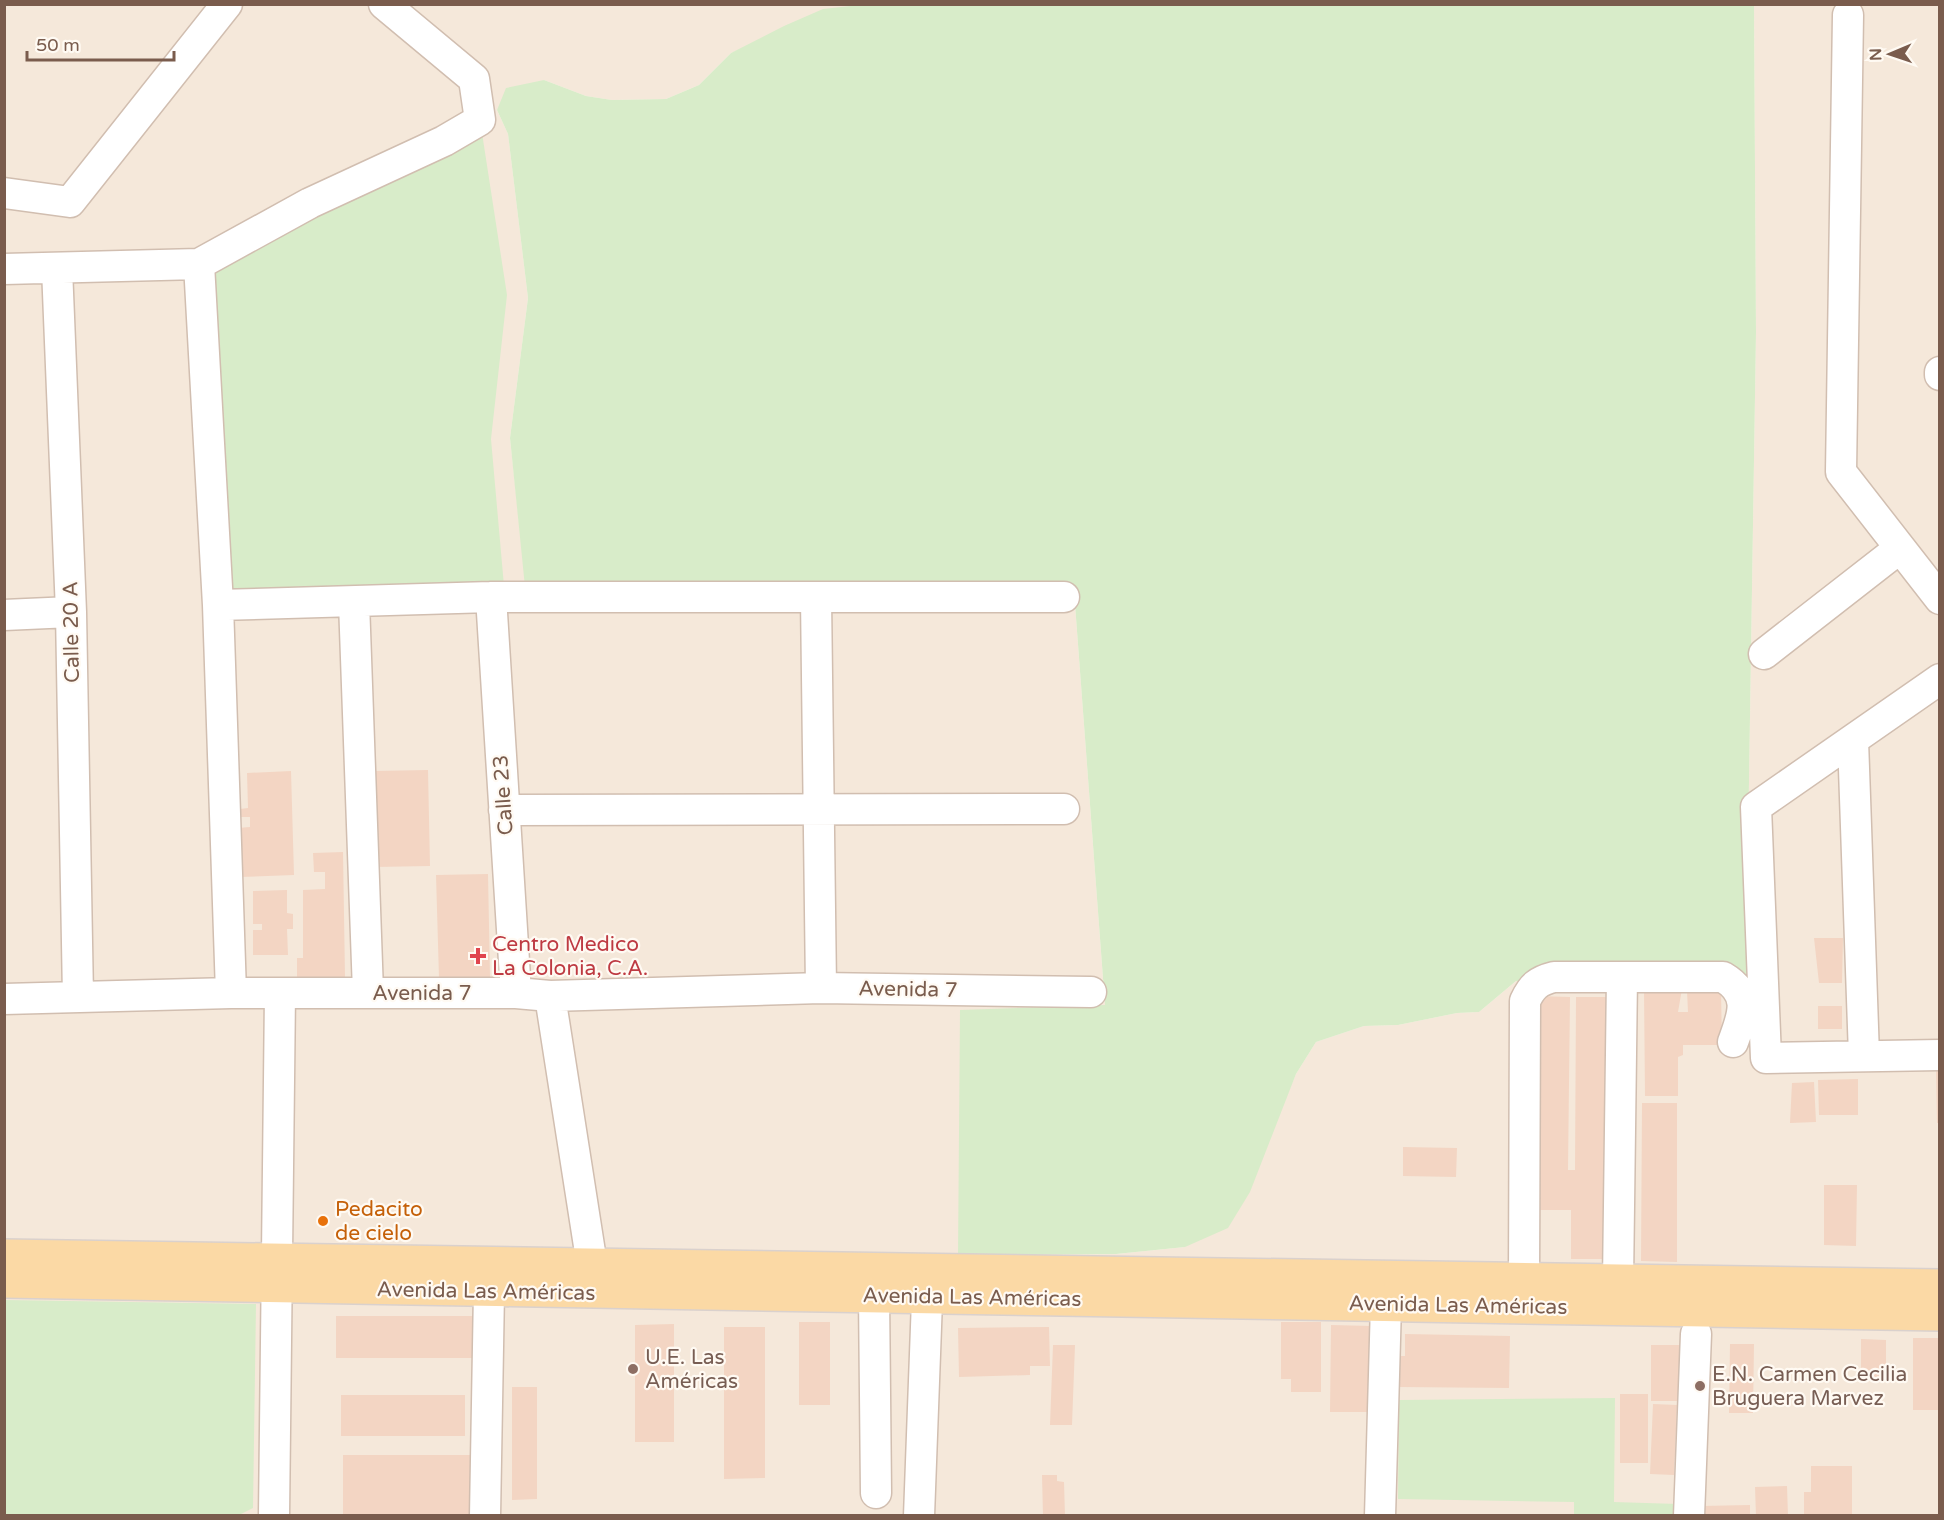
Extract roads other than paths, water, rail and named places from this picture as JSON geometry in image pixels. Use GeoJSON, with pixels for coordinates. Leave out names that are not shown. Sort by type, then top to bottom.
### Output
{"type":"FeatureCollection","features":[{"type":"Feature","properties":{"kind":"main road","name":"Avenida Las Américas"},"geometry":{"type":"LineString","coordinates":[[4,1256],[279,1274],[489,1291],[874,1295],[927,1283],[1524,1281],[1940,1286]]}},
{"type":"Feature","properties":{"kind":"main road","name":"Avenida Las Américas"},"geometry":{"type":"LineString","coordinates":[[4,1281],[592,1265],[1386,1304],[1940,1314]]}},
{"type":"Feature","properties":{"kind":"street"},"geometry":{"type":"LineString","coordinates":[[4,193],[70,202],[227,4]]}},
{"type":"Feature","properties":{"kind":"street"},"geometry":{"type":"LineString","coordinates":[[4,269],[199,264],[310,203],[444,141],[480,120],[474,79],[384,4]]}},
{"type":"Feature","properties":{"kind":"street"},"geometry":{"type":"LineString","coordinates":[[1848,15],[1841,472],[1940,599]]}},
{"type":"Feature","properties":{"kind":"street"},"geometry":{"type":"LineString","coordinates":[[199,264],[218,605],[231,993]]}},
{"type":"Feature","properties":{"kind":"street","name":"Calle 20 A"},"geometry":{"type":"LineString","coordinates":[[57,268],[71,612],[78,997]]}},
{"type":"Feature","properties":{"kind":"street"},"geometry":{"type":"LineString","coordinates":[[1764,654],[1900,549]]}},
{"type":"Feature","properties":{"kind":"street"},"geometry":{"type":"LineString","coordinates":[[218,605],[491,597],[1064,597]]}},
{"type":"Feature","properties":{"kind":"street","name":"Calle 23"},"geometry":{"type":"LineString","coordinates":[[491,597],[516,993]]}},
{"type":"Feature","properties":{"kind":"street"},"geometry":{"type":"LineString","coordinates":[[816,598],[821,988]]}},
{"type":"Feature","properties":{"kind":"street"},"geometry":{"type":"LineString","coordinates":[[354,602],[368,992]]}},
{"type":"Feature","properties":{"kind":"street"},"geometry":{"type":"LineString","coordinates":[[4,615],[71,612]]}},
{"type":"Feature","properties":{"kind":"street"},"geometry":{"type":"LineString","coordinates":[[1940,680],[1756,807],[1766,1058],[1940,1055]]}},
{"type":"Feature","properties":{"kind":"street"},"geometry":{"type":"LineString","coordinates":[[1853,740],[1864,1056]]}},
{"type":"Feature","properties":{"kind":"street"},"geometry":{"type":"LineString","coordinates":[[504,810],[1064,809]]}},
{"type":"Feature","properties":{"kind":"street"},"geometry":{"type":"LineString","coordinates":[[1524,1281],[1525,1001],[1539,981],[1554,977],[1723,977],[1737,985],[1742,999],[1742,1017],[1733,1042]]}},
{"type":"Feature","properties":{"kind":"street"},"geometry":{"type":"LineString","coordinates":[[1618,1282],[1622,977]]}},
{"type":"Feature","properties":{"kind":"street","name":"Avenida 7"},"geometry":{"type":"LineString","coordinates":[[4,999],[368,992],[516,993],[550,996],[821,988],[1091,992]]}},
{"type":"Feature","properties":{"kind":"street"},"geometry":{"type":"LineString","coordinates":[[274,1515],[279,1274],[280,993]]}},
{"type":"Feature","properties":{"kind":"street"},"geometry":{"type":"LineString","coordinates":[[550,996],[592,1265]]}},
{"type":"Feature","properties":{"kind":"street"},"geometry":{"type":"LineString","coordinates":[[919,1515],[927,1283]]}},
{"type":"Feature","properties":{"kind":"street"},"geometry":{"type":"LineString","coordinates":[[485,1515],[489,1291]]}},
{"type":"Feature","properties":{"kind":"street"},"geometry":{"type":"LineString","coordinates":[[874,1295],[876,1493]]}},
{"type":"Feature","properties":{"kind":"street"},"geometry":{"type":"LineString","coordinates":[[1380,1515],[1386,1304]]}},
{"type":"Feature","properties":{"kind":"street"},"geometry":{"type":"LineString","coordinates":[[1689,1515],[1696,1334]]}},
{"type":"Feature","properties":{"kind":"place","name":"Centro Medico La Colonia, C.A."},"geometry":{"type":"Point","coordinates":[478,956]}},
{"type":"Feature","properties":{"kind":"place","name":"Pedacito de cielo"},"geometry":{"type":"Point","coordinates":[323,1221]}},
{"type":"Feature","properties":{"kind":"place","name":"U.E. Las Américas"},"geometry":{"type":"Point","coordinates":[633,1369]}},
{"type":"Feature","properties":{"kind":"place","name":"E.N. Carmen Cecilia Bruguera Marvez"},"geometry":{"type":"Point","coordinates":[1700,1386]}}]}
